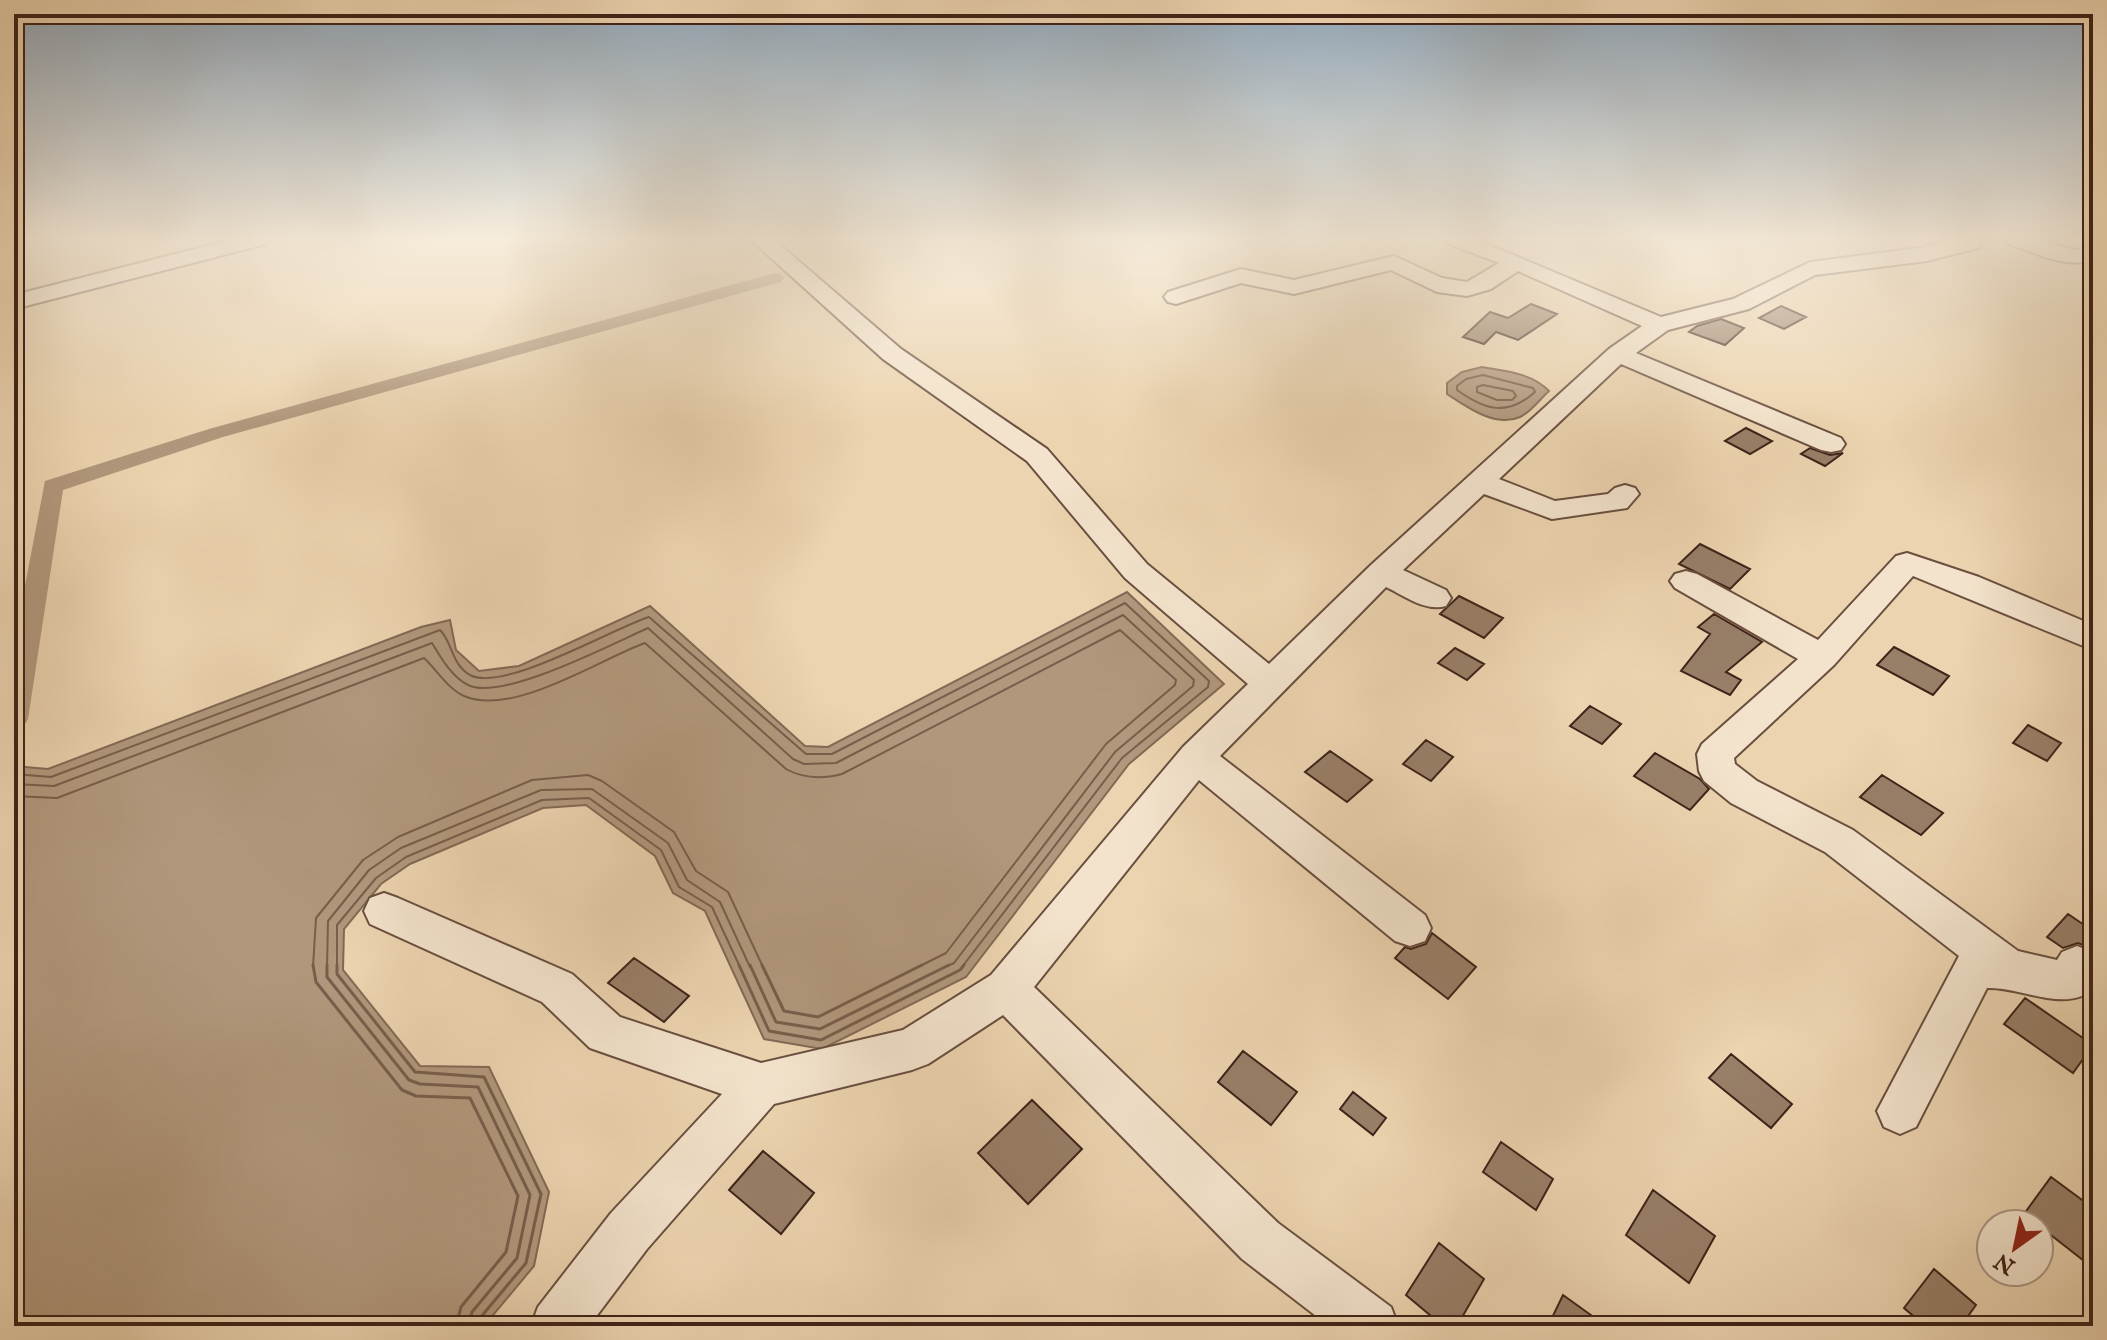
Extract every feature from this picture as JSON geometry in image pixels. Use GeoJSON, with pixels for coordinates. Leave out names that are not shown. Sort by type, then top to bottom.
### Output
{"type":"FeatureCollection","features":[{"type":"Feature","properties":{"kind":"street"},"geometry":{"type":"LineString","coordinates":[[832,302],[892,354],[1037,455],[1136,571],[1270,684]]}},
{"type":"Feature","properties":{"kind":"street"},"geometry":{"type":"LineString","coordinates":[[1606,302],[1659,325]]}},
{"type":"Feature","properties":{"kind":"street"},"geometry":{"type":"LineString","coordinates":[[384,911],[557,988],[606,1033],[761,1085],[912,1049],[1006,989],[1196,757],[1382,572],[1618,354],[1659,325],[1746,302]]}},
{"type":"Feature","properties":{"kind":"street"},"geometry":{"type":"LineString","coordinates":[[1618,354],[1831,444]]}},
{"type":"Feature","properties":{"kind":"street"},"geometry":{"type":"LineString","coordinates":[[1480,482],[1552,510],[1617,502],[1625,494]]}},
{"type":"Feature","properties":{"kind":"street"},"geometry":{"type":"LineString","coordinates":[[2007,968],[1839,841],[1744,792],[1717,771],[1715,754],[1822,657],[1907,563],[1968,584],[2093,638]]}},
{"type":"Feature","properties":{"kind":"street"},"geometry":{"type":"LineString","coordinates":[[1382,572],[1435,598]]}},
{"type":"Feature","properties":{"kind":"street"},"geometry":{"type":"LineString","coordinates":[[1686,581],[1822,657]]}},
{"type":"Feature","properties":{"kind":"street"},"geometry":{"type":"LineString","coordinates":[[1196,757],[1410,928]]}},
{"type":"Feature","properties":{"kind":"street"},"geometry":{"type":"LineString","coordinates":[[1900,1111],[1975,969],[2007,968],[2067,982],[2077,965]]}},
{"type":"Feature","properties":{"kind":"street"},"geometry":{"type":"LineString","coordinates":[[1006,989],[1260,1241],[1372,1326]]}},
{"type":"Feature","properties":{"kind":"street"},"geometry":{"type":"LineString","coordinates":[[557,1326],[629,1231],[761,1085]]}},
{"type":"Feature","properties":{"kind":"water"},"geometry":{"type":"Polygon","coordinates":[[[1482,367],[1535,380],[1549,391],[1520,417],[1511,420],[1491,418],[1447,394],[1447,383],[1462,372],[1482,367]]]}},
{"type":"Feature","properties":{"kind":"water"},"geometry":{"type":"Polygon","coordinates":[[[1127,592],[1224,684],[1129,764],[966,977],[822,1049],[764,1039],[705,911],[673,893],[655,856],[586,805],[543,808],[410,864],[381,884],[344,929],[343,970],[420,1066],[489,1067],[549,1192],[534,1266],[484,1326],[14,1326],[14,766],[48,769],[421,627],[450,620],[456,650],[479,671],[519,666],[650,606],[805,746],[828,747],[1127,592]]]}},
{"type":"Feature","properties":{"kind":"building"},"geometry":{"type":"Polygon","coordinates":[[[1531,304],[1557,314],[1518,340],[1496,332],[1484,344],[1463,337],[1490,312],[1508,318],[1531,304]]]}},
{"type":"Feature","properties":{"kind":"building"},"geometry":{"type":"Polygon","coordinates":[[[1781,306],[1806,317],[1784,329],[1759,318],[1781,306]]]}},
{"type":"Feature","properties":{"kind":"building"},"geometry":{"type":"Polygon","coordinates":[[[1721,319],[1744,328],[1725,345],[1689,332],[1697,326],[1721,319]]]}},
{"type":"Feature","properties":{"kind":"building"},"geometry":{"type":"Polygon","coordinates":[[[1746,428],[1772,441],[1750,454],[1725,441],[1746,428]]]}},
{"type":"Feature","properties":{"kind":"building"},"geometry":{"type":"Polygon","coordinates":[[[1810,448],[1830,455],[1843,453],[1825,466],[1801,454],[1810,448]]]}},
{"type":"Feature","properties":{"kind":"building"},"geometry":{"type":"Polygon","coordinates":[[[1700,544],[1750,569],[1730,589],[1679,564],[1700,544]]]}},
{"type":"Feature","properties":{"kind":"building"},"geometry":{"type":"Polygon","coordinates":[[[1459,596],[1503,618],[1484,638],[1440,614],[1459,596]]]}},
{"type":"Feature","properties":{"kind":"building"},"geometry":{"type":"Polygon","coordinates":[[[1714,614],[1762,642],[1726,672],[1741,680],[1730,695],[1681,671],[1710,634],[1698,627],[1714,614]]]}},
{"type":"Feature","properties":{"kind":"building"},"geometry":{"type":"Polygon","coordinates":[[[1894,647],[1949,676],[1933,695],[1877,665],[1894,647]]]}},
{"type":"Feature","properties":{"kind":"building"},"geometry":{"type":"Polygon","coordinates":[[[1455,648],[1484,664],[1467,680],[1438,663],[1455,648]]]}},
{"type":"Feature","properties":{"kind":"building"},"geometry":{"type":"Polygon","coordinates":[[[1590,706],[1621,724],[1602,744],[1570,726],[1590,706]]]}},
{"type":"Feature","properties":{"kind":"building"},"geometry":{"type":"Polygon","coordinates":[[[2028,725],[2061,743],[2047,761],[2013,743],[2028,725]]]}},
{"type":"Feature","properties":{"kind":"building"},"geometry":{"type":"Polygon","coordinates":[[[1426,740],[1453,757],[1431,781],[1403,764],[1426,740]]]}},
{"type":"Feature","properties":{"kind":"building"},"geometry":{"type":"Polygon","coordinates":[[[1330,751],[1372,780],[1347,802],[1305,772],[1330,751]]]}},
{"type":"Feature","properties":{"kind":"building"},"geometry":{"type":"Polygon","coordinates":[[[1655,753],[1700,779],[1709,789],[1690,810],[1634,776],[1655,753]]]}},
{"type":"Feature","properties":{"kind":"building"},"geometry":{"type":"Polygon","coordinates":[[[1882,775],[1943,813],[1921,835],[1860,797],[1882,775]]]}},
{"type":"Feature","properties":{"kind":"building"},"geometry":{"type":"Polygon","coordinates":[[[2068,914],[2093,931],[2093,949],[2078,943],[2063,948],[2047,937],[2068,914]]]}},
{"type":"Feature","properties":{"kind":"building"},"geometry":{"type":"Polygon","coordinates":[[[1432,933],[1476,967],[1448,999],[1395,958],[1405,947],[1411,949],[1426,944],[1432,933]]]}},
{"type":"Feature","properties":{"kind":"building"},"geometry":{"type":"Polygon","coordinates":[[[634,958],[689,996],[664,1022],[608,983],[634,958]]]}},
{"type":"Feature","properties":{"kind":"building"},"geometry":{"type":"Polygon","coordinates":[[[2025,998],[2093,1045],[2073,1073],[2004,1024],[2025,998]]]}},
{"type":"Feature","properties":{"kind":"building"},"geometry":{"type":"Polygon","coordinates":[[[1243,1051],[1297,1092],[1271,1125],[1218,1082],[1243,1051]]]}},
{"type":"Feature","properties":{"kind":"building"},"geometry":{"type":"Polygon","coordinates":[[[1731,1054],[1792,1104],[1771,1128],[1709,1078],[1731,1054]]]}},
{"type":"Feature","properties":{"kind":"building"},"geometry":{"type":"Polygon","coordinates":[[[1353,1092],[1386,1118],[1373,1135],[1340,1109],[1353,1092]]]}},
{"type":"Feature","properties":{"kind":"building"},"geometry":{"type":"Polygon","coordinates":[[[1032,1100],[1082,1149],[1028,1204],[978,1153],[1032,1100]]]}},
{"type":"Feature","properties":{"kind":"building"},"geometry":{"type":"Polygon","coordinates":[[[1501,1142],[1553,1179],[1536,1210],[1483,1172],[1501,1142]]]}},
{"type":"Feature","properties":{"kind":"building"},"geometry":{"type":"Polygon","coordinates":[[[763,1151],[814,1193],[781,1234],[729,1190],[763,1151]]]}},
{"type":"Feature","properties":{"kind":"building"},"geometry":{"type":"Polygon","coordinates":[[[2051,1177],[2093,1208],[2093,1268],[2055,1238],[2055,1208],[2028,1208],[2051,1177]]]}},
{"type":"Feature","properties":{"kind":"building"},"geometry":{"type":"Polygon","coordinates":[[[1653,1190],[1715,1236],[1689,1283],[1626,1235],[1653,1190]]]}},
{"type":"Feature","properties":{"kind":"building"},"geometry":{"type":"Polygon","coordinates":[[[1439,1243],[1484,1279],[1457,1326],[1443,1326],[1406,1295],[1439,1243]]]}},
{"type":"Feature","properties":{"kind":"building"},"geometry":{"type":"Polygon","coordinates":[[[1934,1269],[1976,1305],[1961,1326],[1925,1326],[1904,1308],[1934,1269]]]}},
{"type":"Feature","properties":{"kind":"building"},"geometry":{"type":"Polygon","coordinates":[[[1563,1295],[1606,1326],[1548,1326],[1563,1295]]]}},
{"type":"Feature","properties":{"kind":"waterway"},"geometry":{"type":"LineString","coordinates":[[14,719],[53,486],[216,433],[690,302]]}}]}
